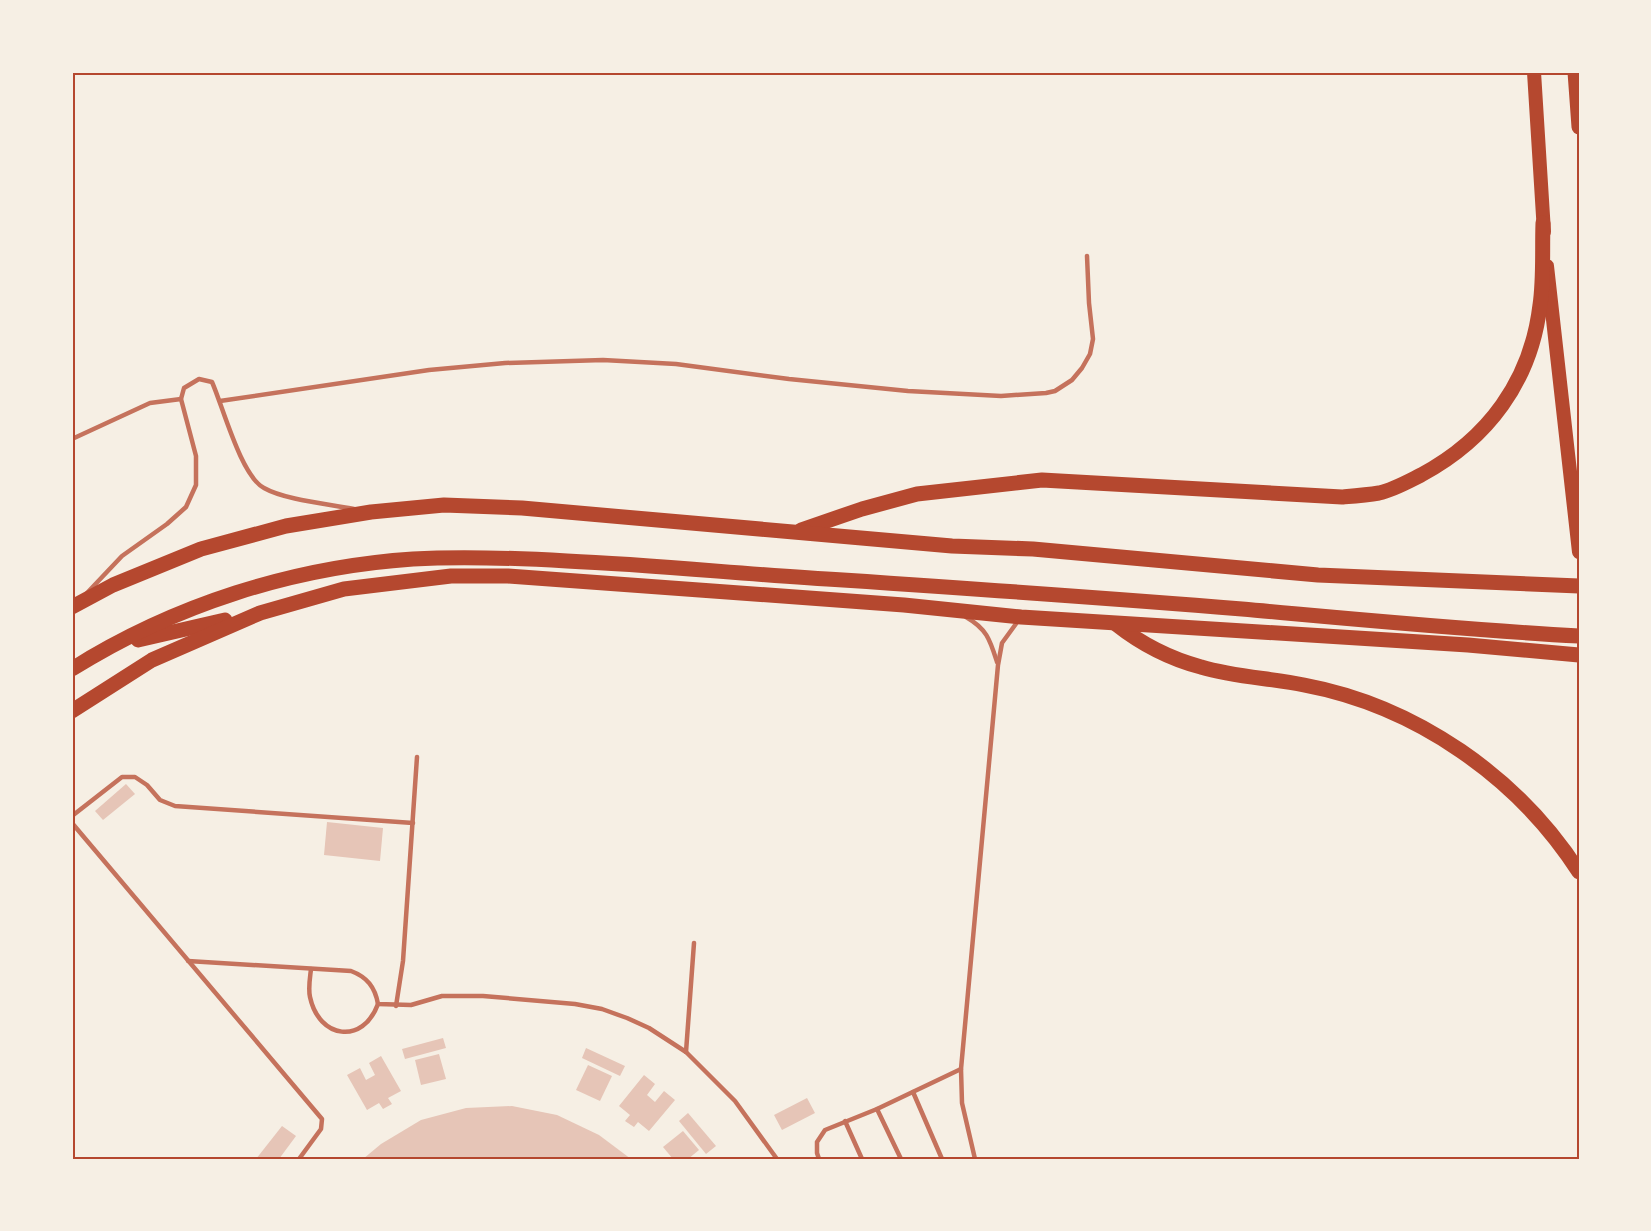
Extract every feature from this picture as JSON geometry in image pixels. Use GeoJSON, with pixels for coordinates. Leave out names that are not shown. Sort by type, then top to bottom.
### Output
{"type":"FeatureCollection","features":[{"type":"Feature","properties":{"kind":"highway"},"geometry":{"type":"LineString","coordinates":[[1534,72],[1543,222],[1579,552]]}},
{"type":"Feature","properties":{"kind":"highway"},"geometry":{"type":"LineString","coordinates":[[1575,72],[1579,127]]}},
{"type":"Feature","properties":{"kind":"highway"},"geometry":{"type":"LineString","coordinates":[[795,532],[862,509],[917,494],[1042,480],[1342,497],[1381,492],[1415,478],[1448,460],[1481,430],[1505,402],[1523,371],[1540,305],[1543,222]]}},
{"type":"Feature","properties":{"kind":"highway"},"geometry":{"type":"LineString","coordinates":[[74,606],[113,585],[201,549],[286,526],[371,512],[444,505],[522,508],[952,546],[1032,549],[1318,575],[1579,586]]}},
{"type":"Feature","properties":{"kind":"highway"},"geometry":{"type":"LineString","coordinates":[[72,669],[105,648],[183,613],[254,586],[333,569],[411,560],[491,557],[1032,592],[1579,636]]}},
{"type":"Feature","properties":{"kind":"highway"},"geometry":{"type":"LineString","coordinates":[[105,648],[260,613],[344,589],[451,576],[496,576],[892,604],[1096,623],[1468,645],[1579,655]]}},
{"type":"Feature","properties":{"kind":"highway"},"geometry":{"type":"LineString","coordinates":[[72,711],[152,660],[260,613]]}},
{"type":"Feature","properties":{"kind":"highway"},"geometry":{"type":"LineString","coordinates":[[1116,624],[1132,637],[1183,662],[1203,668],[1333,691],[1419,726],[1473,758],[1501,782],[1555,837],[1579,872]]}},
{"type":"Feature","properties":{"kind":"highway"},"geometry":{"type":"LineString","coordinates":[[1468,645],[1503,631]]}},
{"type":"Feature","properties":{"kind":"lane"},"geometry":{"type":"LineString","coordinates":[[220,400],[429,370],[505,363],[603,360],[676,364],[789,379],[908,391],[1001,396],[1046,393],[1055,391],[1072,380],[1090,354],[1093,339],[1087,256]]}},
{"type":"Feature","properties":{"kind":"lane"},"geometry":{"type":"LineString","coordinates":[[74,606],[122,556],[167,524],[186,507],[196,485],[196,456],[181,399],[184,388],[200,379],[212,382],[242,461],[262,488],[371,512]]}},
{"type":"Feature","properties":{"kind":"lane"},"geometry":{"type":"LineString","coordinates":[[72,439],[150,403],[181,399]]}},
{"type":"Feature","properties":{"kind":"lane"},"geometry":{"type":"LineString","coordinates":[[956,610],[982,627],[992,645],[998,665]]}},
{"type":"Feature","properties":{"kind":"lane"},"geometry":{"type":"LineString","coordinates":[[975,1159],[963,1103],[961,1069],[998,665],[1002,643],[1028,617]]}},
{"type":"Feature","properties":{"kind":"lane"},"geometry":{"type":"LineString","coordinates":[[396,1006],[403,961],[417,757]]}},
{"type":"Feature","properties":{"kind":"lane"},"geometry":{"type":"LineString","coordinates":[[72,816],[122,777],[135,777],[147,785],[160,800],[175,806],[412,823]]}},
{"type":"Feature","properties":{"kind":"lane"},"geometry":{"type":"LineString","coordinates":[[72,823],[321,1119],[321,1129],[299,1159]]}},
{"type":"Feature","properties":{"kind":"lane"},"geometry":{"type":"LineString","coordinates":[[686,1052],[694,943]]}},
{"type":"Feature","properties":{"kind":"lane"},"geometry":{"type":"LineString","coordinates":[[188,960],[351,971],[362,975],[377,995],[378,1004],[374,1015],[354,1031],[344,1034],[334,1031],[323,1023],[310,997],[311,969]]}},
{"type":"Feature","properties":{"kind":"lane"},"geometry":{"type":"LineString","coordinates":[[378,1004],[411,1005],[442,996],[483,996],[575,1004],[602,1009],[627,1018],[649,1028],[686,1052],[735,1101],[777,1159]]}},
{"type":"Feature","properties":{"kind":"lane"},"geometry":{"type":"LineString","coordinates":[[819,1159],[817,1142],[825,1130],[961,1069]]}},
{"type":"Feature","properties":{"kind":"lane"},"geometry":{"type":"LineString","coordinates":[[913,1092],[942,1159]]}},
{"type":"Feature","properties":{"kind":"lane"},"geometry":{"type":"LineString","coordinates":[[877,1108],[901,1159]]}},
{"type":"Feature","properties":{"kind":"lane"},"geometry":{"type":"LineString","coordinates":[[846,1122],[862,1159]]}},
{"type":"Feature","properties":{"kind":"building"},"geometry":{"type":"Polygon","coordinates":[[[126,784],[135,794],[103,820],[95,811],[126,784]]]}},
{"type":"Feature","properties":{"kind":"building"},"geometry":{"type":"Polygon","coordinates":[[[327,822],[383,828],[380,861],[324,855],[327,822]]]}},
{"type":"Feature","properties":{"kind":"building"},"geometry":{"type":"Polygon","coordinates":[[[443,1038],[446,1048],[405,1059],[402,1049],[443,1038]]]}},
{"type":"Feature","properties":{"kind":"building"},"geometry":{"type":"Polygon","coordinates":[[[586,1048],[625,1066],[620,1076],[582,1058],[586,1048]]]}},
{"type":"Feature","properties":{"kind":"building"},"geometry":{"type":"Polygon","coordinates":[[[439,1054],[446,1079],[421,1085],[415,1060],[439,1054]]]}},
{"type":"Feature","properties":{"kind":"building"},"geometry":{"type":"Polygon","coordinates":[[[381,1056],[401,1091],[388,1098],[392,1104],[383,1109],[379,1103],[367,1110],[347,1075],[360,1068],[366,1080],[375,1075],[369,1063],[381,1056]]]}},
{"type":"Feature","properties":{"kind":"building"},"geometry":{"type":"Polygon","coordinates":[[[588,1065],[612,1076],[600,1101],[576,1090],[588,1065]]]}},
{"type":"Feature","properties":{"kind":"building"},"geometry":{"type":"Polygon","coordinates":[[[644,1075],[655,1084],[647,1095],[655,1102],[664,1091],[675,1100],[649,1131],[638,1122],[634,1127],[625,1121],[630,1115],[619,1106],[644,1075]]]}},
{"type":"Feature","properties":{"kind":"building"},"geometry":{"type":"Polygon","coordinates":[[[807,1098],[815,1113],[782,1130],[774,1115],[807,1098]]]}},
{"type":"Feature","properties":{"kind":"building"},"geometry":{"type":"Polygon","coordinates":[[[512,1106],[557,1115],[599,1135],[631,1159],[363,1159],[381,1144],[421,1120],[466,1108],[512,1106]]]}},
{"type":"Feature","properties":{"kind":"building"},"geometry":{"type":"Polygon","coordinates":[[[688,1113],[716,1146],[706,1154],[679,1121],[688,1113]]]}},
{"type":"Feature","properties":{"kind":"building"},"geometry":{"type":"Polygon","coordinates":[[[282,1126],[296,1136],[279,1159],[256,1159],[282,1126]]]}},
{"type":"Feature","properties":{"kind":"building"},"geometry":{"type":"Polygon","coordinates":[[[683,1131],[699,1150],[688,1159],[673,1159],[663,1147],[683,1131]]]}}]}
